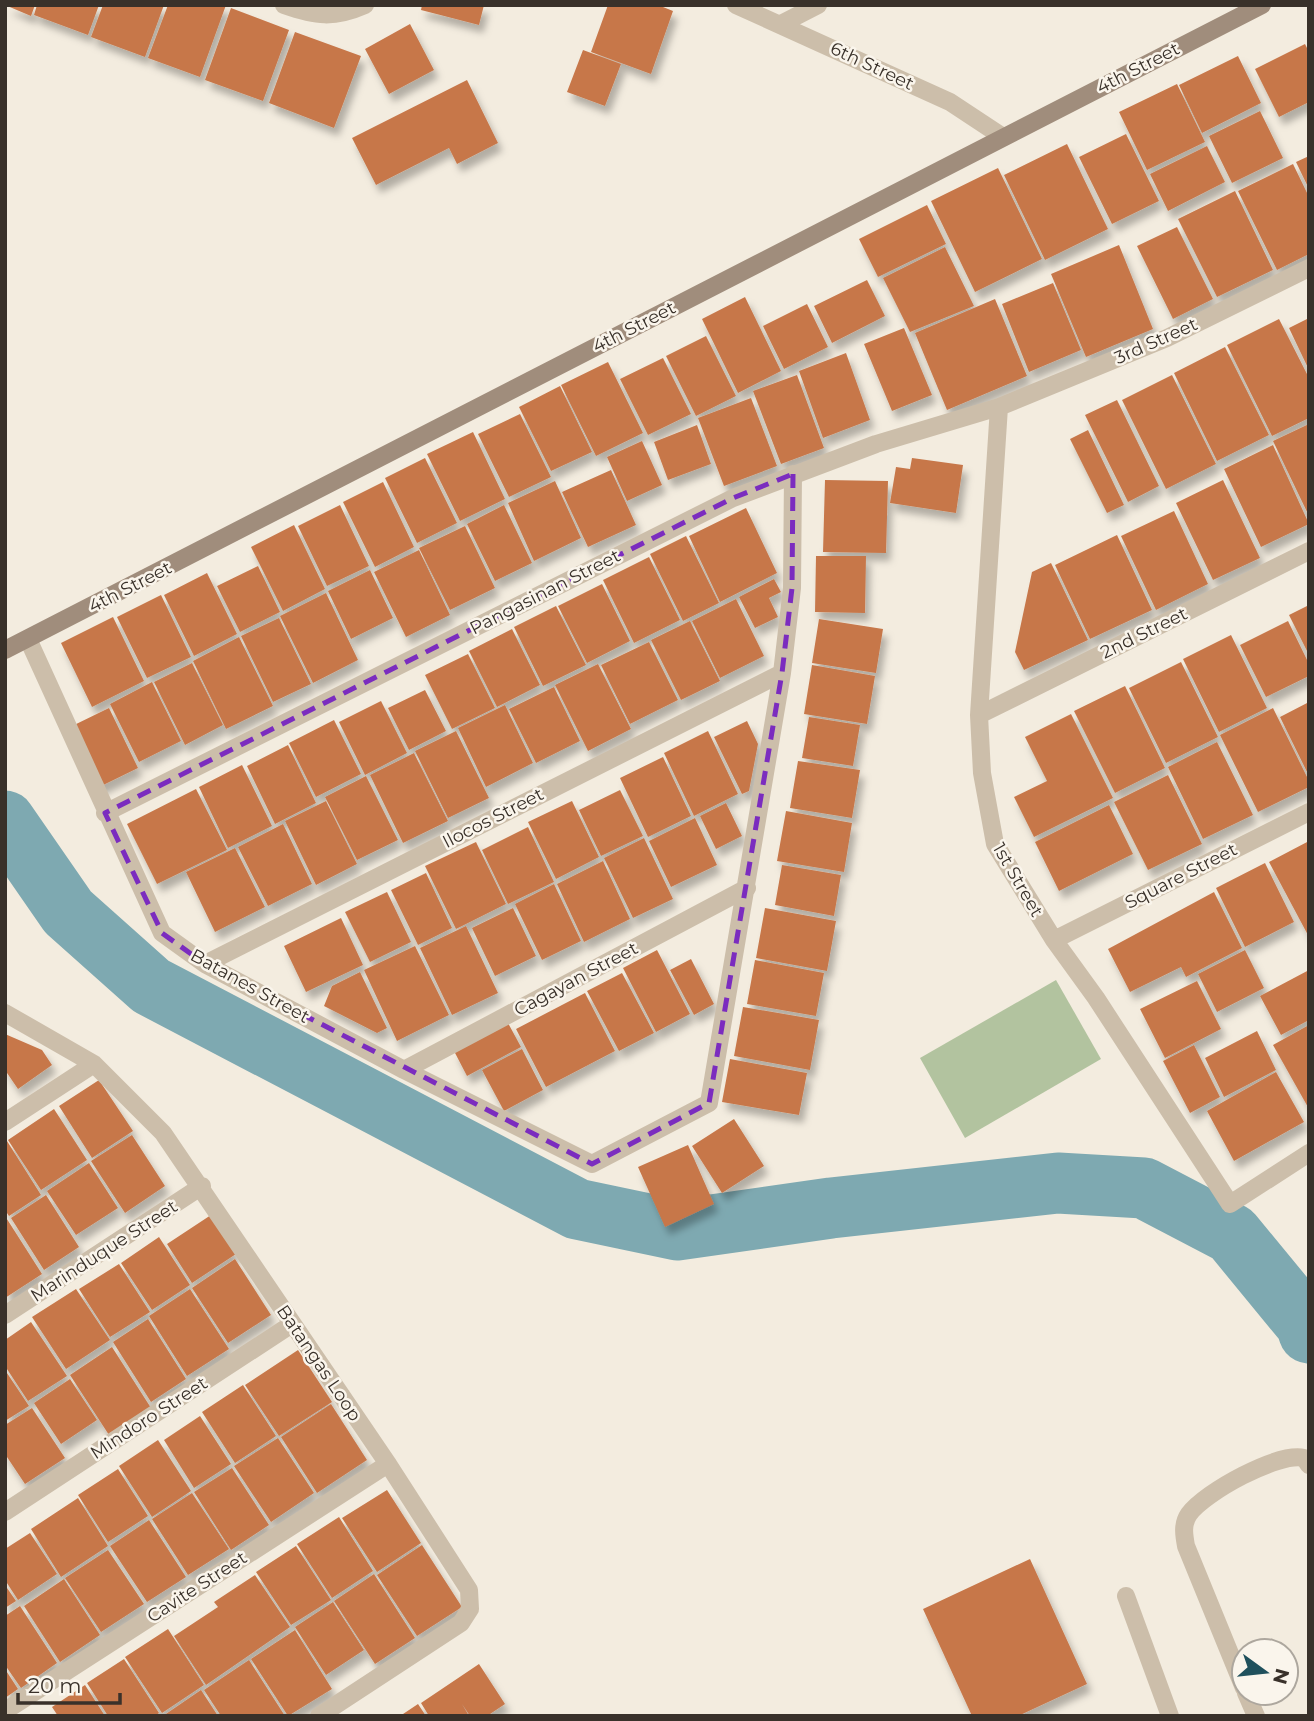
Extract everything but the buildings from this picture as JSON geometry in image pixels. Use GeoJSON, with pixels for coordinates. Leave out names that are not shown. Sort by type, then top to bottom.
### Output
{"type":"FeatureCollection","features":[{"type":"Feature","properties":{"kind":"street"},"geometry":{"type":"LineString","coordinates":[[284,5],[319,17],[365,5]]}},
{"type":"Feature","properties":{"kind":"street","name":"6th Street"},"geometry":{"type":"LineString","coordinates":[[737,5],[950,102],[1003,137]]}},
{"type":"Feature","properties":{"kind":"street"},"geometry":{"type":"LineString","coordinates":[[780,24],[818,5]]}},
{"type":"Feature","properties":{"kind":"street","name":"4th Street"},"geometry":{"type":"LineString","coordinates":[[8,648],[1262,5]]}},
{"type":"Feature","properties":{"kind":"street","name":"3rd Street"},"geometry":{"type":"LineString","coordinates":[[999,407],[1167,338],[1309,268]]}},
{"type":"Feature","properties":{"kind":"street","name":"Pangasinan Street"},"geometry":{"type":"LineString","coordinates":[[105,813],[733,498],[876,444],[999,407]]}},
{"type":"Feature","properties":{"kind":"street","name":"1st Street"},"geometry":{"type":"LineString","coordinates":[[999,407],[979,715],[982,773],[995,844],[1054,940],[1096,998],[1230,1204],[1309,1153]]}},
{"type":"Feature","properties":{"kind":"street"},"geometry":{"type":"LineString","coordinates":[[747,888],[782,673],[792,588],[793,474]]}},
{"type":"Feature","properties":{"kind":"street","name":"2nd Street"},"geometry":{"type":"LineString","coordinates":[[979,715],[1309,551]]}},
{"type":"Feature","properties":{"kind":"street","name":"Batanes Street"},"geometry":{"type":"LineString","coordinates":[[28,639],[162,933],[205,964],[404,1070],[592,1164],[709,1103],[747,888]]}},
{"type":"Feature","properties":{"kind":"street","name":"Ilocos Street"},"geometry":{"type":"LineString","coordinates":[[205,964],[782,673]]}},
{"type":"Feature","properties":{"kind":"street","name":"Square Street"},"geometry":{"type":"LineString","coordinates":[[1054,940],[1309,812]]}},
{"type":"Feature","properties":{"kind":"street","name":"Cagayan Street"},"geometry":{"type":"LineString","coordinates":[[404,1070],[747,888]]}},
{"type":"Feature","properties":{"kind":"street","name":"Batangas Loop"},"geometry":{"type":"LineString","coordinates":[[5,1013],[94,1064],[163,1133],[202,1186],[388,1464],[468,1590],[470,1609],[461,1623],[319,1716]]}},
{"type":"Feature","properties":{"kind":"street"},"geometry":{"type":"LineString","coordinates":[[5,1122],[94,1064]]}},
{"type":"Feature","properties":{"kind":"street","name":"Marinduque Street"},"geometry":{"type":"LineString","coordinates":[[5,1315],[202,1186]]}},
{"type":"Feature","properties":{"kind":"street","name":"Mindoro Street"},"geometry":{"type":"LineString","coordinates":[[5,1512],[292,1324]]}},
{"type":"Feature","properties":{"kind":"street"},"geometry":{"type":"LineString","coordinates":[[1230,1654],[1186,1546],[1183,1531],[1188,1515],[1204,1500],[1253,1470],[1292,1455],[1304,1458],[1309,1465]]}},
{"type":"Feature","properties":{"kind":"street","name":"Cavite Street"},"geometry":{"type":"LineString","coordinates":[[5,1711],[388,1464]]}},
{"type":"Feature","properties":{"kind":"street"},"geometry":{"type":"LineString","coordinates":[[1126,1596],[1170,1716]]}},
{"type":"Feature","properties":{"kind":"highlighted area"},"geometry":{"type":"Polygon","coordinates":[[[793,474],[792,588],[782,673],[709,1103],[592,1164],[205,964],[162,933],[105,813],[733,498],[793,474]]]}},
{"type":"Feature","properties":{"kind":"green space"},"geometry":{"type":"Polygon","coordinates":[[[1056,980],[1101,1059],[965,1138],[920,1058],[1056,980]]]}},
{"type":"Feature","properties":{"kind":"waterway"},"geometry":{"type":"LineString","coordinates":[[5,821],[68,912],[151,986],[577,1209],[677,1230],[831,1208],[1058,1183],[1144,1188],[1232,1234],[1306,1324],[1309,1333]]}}]}
